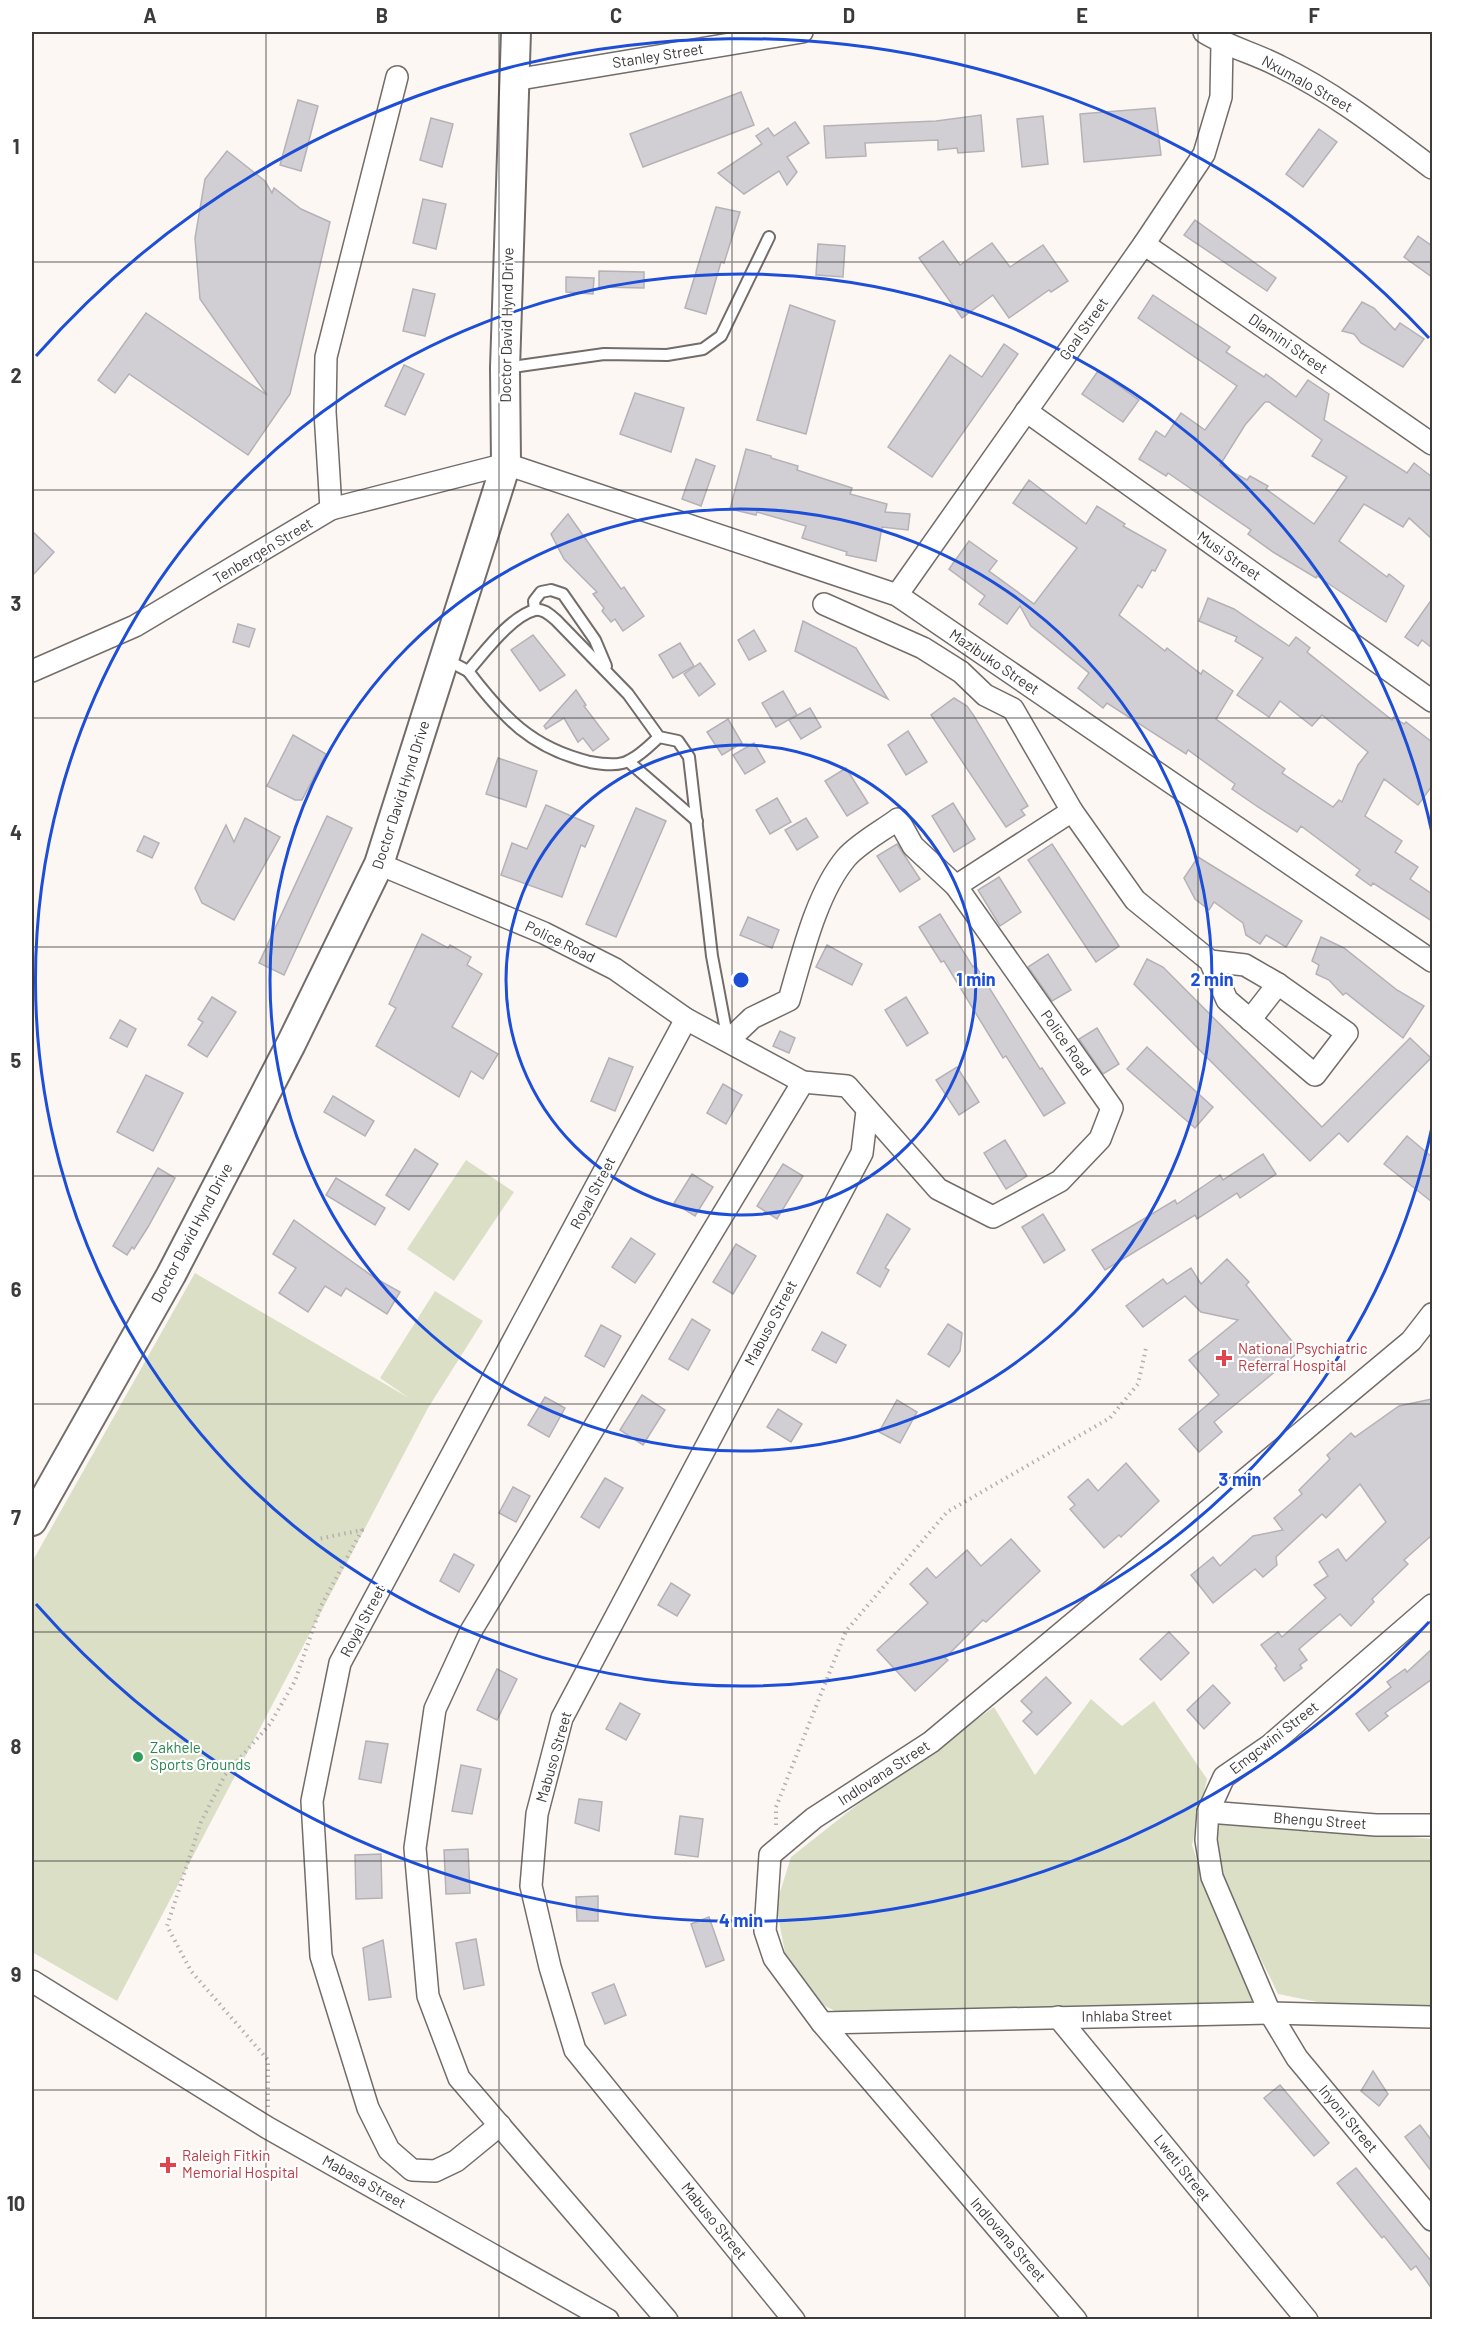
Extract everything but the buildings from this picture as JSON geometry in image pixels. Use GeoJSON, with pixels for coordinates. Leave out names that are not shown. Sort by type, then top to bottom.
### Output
{"type":"FeatureCollection","features":[{"type":"Feature","properties":{"kind":"main road","name":"Doctor David Hynd Drive"},"geometry":{"type":"LineString","coordinates":[[32,1521],[171,1275],[291,1044],[379,864],[457,665],[506,464],[505,368],[516,32]]}},
{"type":"Feature","properties":{"kind":"street","name":"Stanley Street"},"geometry":{"type":"LineString","coordinates":[[514,80],[756,36],[802,32]]}},
{"type":"Feature","properties":{"kind":"street","name":"Nxumalo Street"},"geometry":{"type":"LineString","coordinates":[[1204,32],[1222,43],[1278,65],[1346,102],[1432,168]]}},
{"type":"Feature","properties":{"kind":"street","name":"Goal Street"},"geometry":{"type":"LineString","coordinates":[[897,595],[1144,244],[1204,154],[1221,97],[1222,43]]}},
{"type":"Feature","properties":{"kind":"street"},"geometry":{"type":"LineString","coordinates":[[331,509],[325,412],[326,357],[397,77]]}},
{"type":"Feature","properties":{"kind":"street","name":"Dlamini Street"},"geometry":{"type":"LineString","coordinates":[[1144,244],[1432,444]]}},
{"type":"Feature","properties":{"kind":"street","name":"Musi Street"},"geometry":{"type":"LineString","coordinates":[[1026,411],[1432,700]]}},
{"type":"Feature","properties":{"kind":"street","name":"Tenbergen Street"},"geometry":{"type":"LineString","coordinates":[[32,671],[135,627],[331,509],[506,464]]}},
{"type":"Feature","properties":{"kind":"street","name":"Mazibuko Street"},"geometry":{"type":"LineString","coordinates":[[506,464],[897,595],[1432,961]]}},
{"type":"Feature","properties":{"kind":"street"},"geometry":{"type":"LineString","coordinates":[[824,604],[923,648],[962,672],[985,695],[1013,709],[1072,812],[1136,900],[1210,961],[1227,1000],[1315,1075],[1347,1033],[1278,984],[1245,965],[1210,961]]}},
{"type":"Feature","properties":{"kind":"street"},"geometry":{"type":"LineString","coordinates":[[956,886],[1072,812]]}},
{"type":"Feature","properties":{"kind":"street","name":"Police Road"},"geometry":{"type":"LineString","coordinates":[[379,864],[544,933],[605,964],[686,1019],[803,1082],[847,1086],[938,1189],[993,1218],[1060,1181],[1100,1138],[1112,1108],[956,886],[913,846],[898,819],[847,857],[828,888],[789,1000],[752,1018],[728,1041]]}},
{"type":"Feature","properties":{"kind":"street"},"geometry":{"type":"LineString","coordinates":[[1250,1020],[1278,984]]}},
{"type":"Feature","properties":{"kind":"street","name":"Royal Street"},"geometry":{"type":"LineString","coordinates":[[500,2125],[456,2161],[435,2171],[412,2170],[389,2150],[368,2109],[321,1956],[312,1801],[340,1663],[686,1019]]}},
{"type":"Feature","properties":{"kind":"street"},"geometry":{"type":"LineString","coordinates":[[666,2319],[459,2078],[429,1996],[416,1848],[435,1709],[477,1621],[803,1082]]}},
{"type":"Feature","properties":{"kind":"street","name":"Mabuso Street"},"geometry":{"type":"LineString","coordinates":[[794,2319],[575,2050],[550,1967],[531,1886],[537,1814],[562,1718],[862,1153],[867,1111]]}},
{"type":"Feature","properties":{"kind":"street","name":"Indlovana Street"},"geometry":{"type":"LineString","coordinates":[[1076,2319],[822,2023],[774,1958],[765,1931],[766,1886],[770,1855],[814,1818],[931,1742],[993,1692],[1411,1341],[1432,1314]]}},
{"type":"Feature","properties":{"kind":"street","name":"Emgcwini Street"},"geometry":{"type":"LineString","coordinates":[[1270,2013],[1212,1877],[1206,1840],[1209,1812],[1224,1777],[1269,1746],[1432,1605]]}},
{"type":"Feature","properties":{"kind":"street","name":"Bhengu Street"},"geometry":{"type":"LineString","coordinates":[[1209,1812],[1376,1825],[1432,1825]]}},
{"type":"Feature","properties":{"kind":"street","name":"Mabasa Street"},"geometry":{"type":"LineString","coordinates":[[32,1981],[268,2128],[608,2319]]}},
{"type":"Feature","properties":{"kind":"street","name":"Inhlaba Street"},"geometry":{"type":"LineString","coordinates":[[822,2023],[1270,2013],[1432,2017]]}},
{"type":"Feature","properties":{"kind":"street","name":"Inyoni Street"},"geometry":{"type":"LineString","coordinates":[[1270,2013],[1297,2058],[1432,2220]]}},
{"type":"Feature","properties":{"kind":"street","name":"Lweti Street"},"geometry":{"type":"LineString","coordinates":[[1058,2017],[1307,2319]]}},
{"type":"Feature","properties":{"kind":"lane"},"geometry":{"type":"LineString","coordinates":[[505,368],[604,354],[667,355],[703,349],[721,336],[769,237]]}},
{"type":"Feature","properties":{"kind":"lane"},"geometry":{"type":"LineString","coordinates":[[535,610],[534,601],[541,592],[551,590],[563,594],[595,640],[600,657],[616,682]]}},
{"type":"Feature","properties":{"kind":"lane"},"geometry":{"type":"LineString","coordinates":[[659,738],[629,762],[601,765],[569,757],[532,740],[497,709],[457,665],[535,610],[544,611],[556,620],[628,694],[659,738],[678,741],[689,757],[712,956],[728,1041]]}},
{"type":"Feature","properties":{"kind":"lane"},"geometry":{"type":"LineString","coordinates":[[629,762],[698,820]]}},
{"type":"Feature","properties":{"kind":"path"},"geometry":{"type":"LineString","coordinates":[[777,1850],[776,1807],[846,1631],[947,1512],[1110,1418],[1138,1384],[1146,1348]]}},
{"type":"Feature","properties":{"kind":"path"},"geometry":{"type":"LineString","coordinates":[[268,2128],[268,2060],[191,1971],[167,1926],[201,1822],[225,1775],[270,1724],[295,1681],[321,1606],[362,1530],[318,1539]]}},
{"type":"Feature","properties":{"kind":"green space"},"geometry":{"type":"Polygon","coordinates":[[[466,1160],[514,1192],[454,1281],[407,1249],[466,1160]]]}},
{"type":"Feature","properties":{"kind":"green space","name":"Zakhele Sports Grounds"},"geometry":{"type":"Polygon","coordinates":[[[195,1273],[409,1398],[380,1378],[435,1291],[483,1321],[428,1408],[117,2001],[32,1952],[32,1562],[195,1273]]]}},
{"type":"Feature","properties":{"kind":"green space"},"geometry":{"type":"Polygon","coordinates":[[[1091,1699],[1122,1726],[1154,1701],[1207,1779],[1192,1845],[1214,1912],[1258,2008],[855,2021],[815,2001],[786,1958],[776,1905],[791,1857],[853,1808],[994,1707],[1035,1775],[1091,1699]]]}},
{"type":"Feature","properties":{"kind":"green space"},"geometry":{"type":"Polygon","coordinates":[[[1216,1818],[1432,1839],[1432,2006],[1347,2008],[1278,1994],[1236,1909],[1221,1864],[1216,1818]]]}},
{"type":"Feature","properties":{"kind":"place","name":"National Psychiatric Referral Hospital"},"geometry":{"type":"Point","coordinates":[1224,1358]}},
{"type":"Feature","properties":{"kind":"place","name":"Zakhele Sports Grounds"},"geometry":{"type":"Point","coordinates":[138,1757]}},
{"type":"Feature","properties":{"kind":"place","name":"Raleigh Fitkin Memorial Hospital"},"geometry":{"type":"Point","coordinates":[168,2165]}}]}
